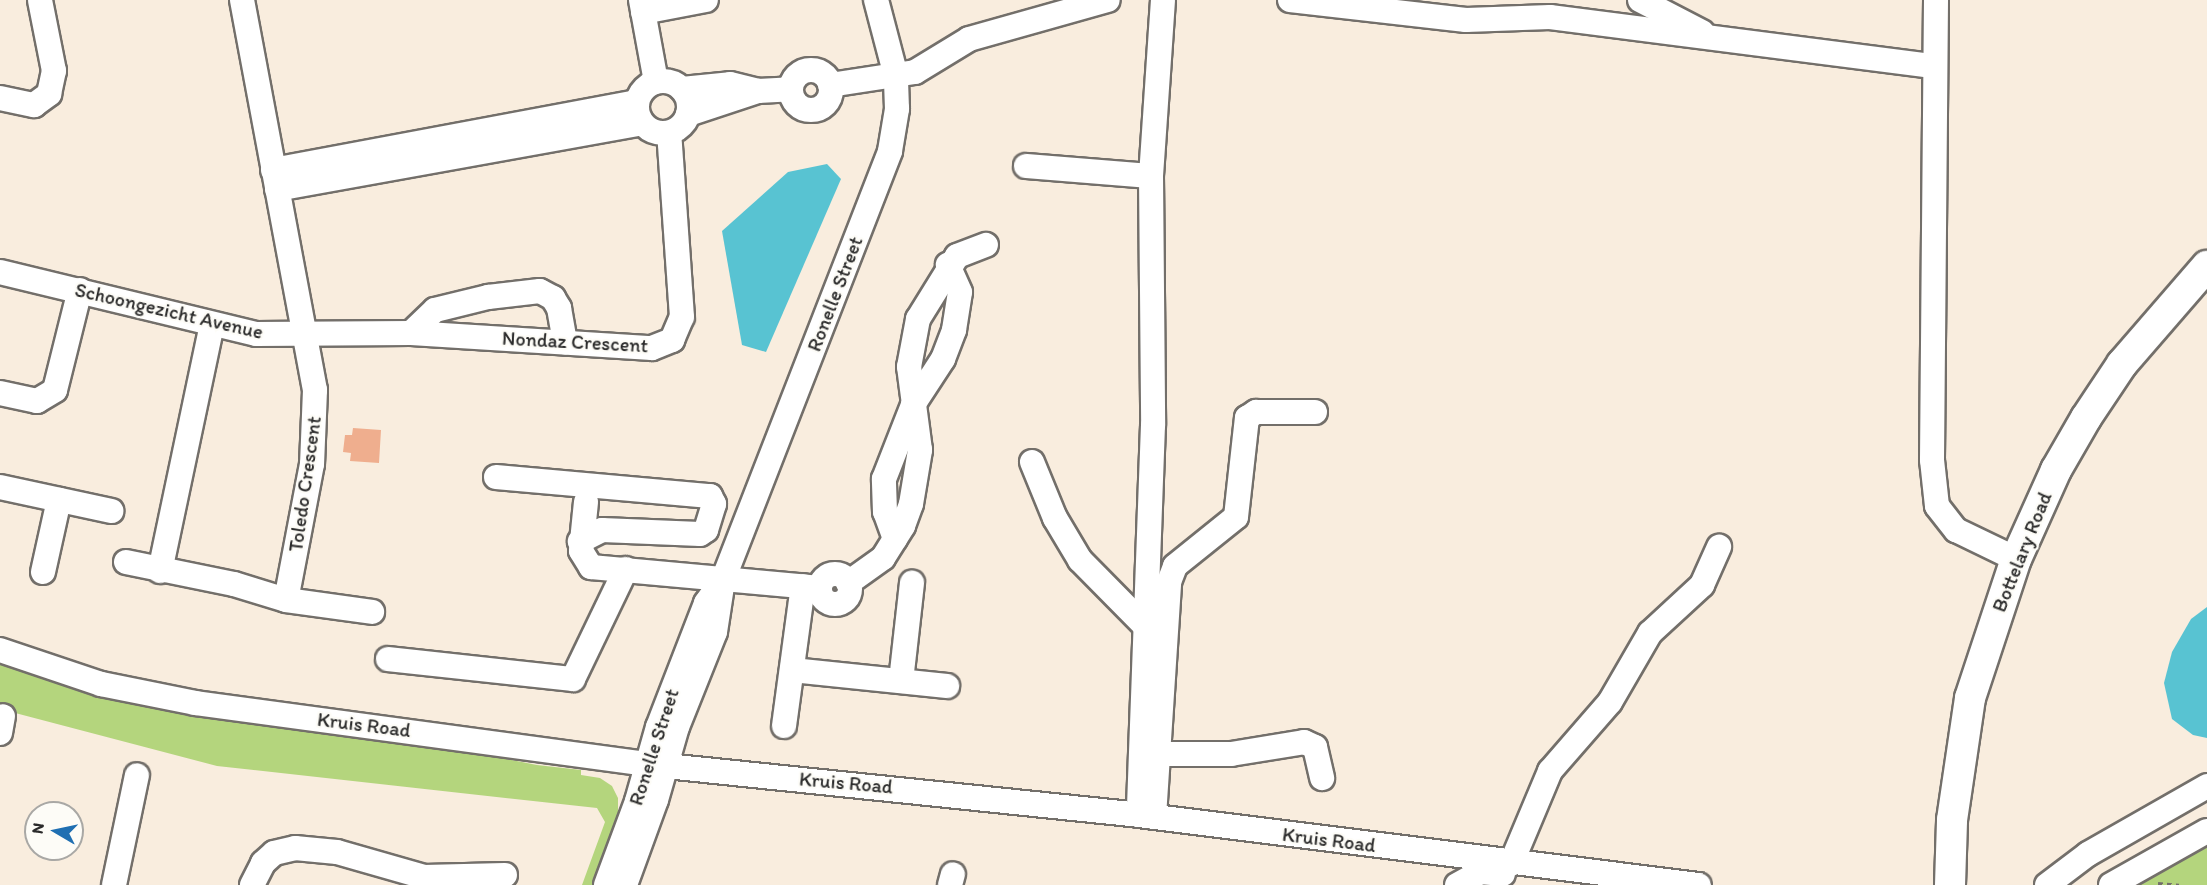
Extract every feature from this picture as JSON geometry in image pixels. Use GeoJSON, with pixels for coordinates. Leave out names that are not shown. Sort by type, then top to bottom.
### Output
{"type":"FeatureCollection","features":[{"type":"Feature","properties":{"kind":"main road","name":"Bottelary Road"},"geometry":{"type":"LineString","coordinates":[[1950,885],[1954,809],[1970,698],[2016,559],[2056,470],[2086,418],[2122,364],[2207,266]]}},
{"type":"Feature","properties":{"kind":"street"},"geometry":{"type":"LineString","coordinates":[[0,98],[34,105],[49,94],[54,71],[40,0]]}},
{"type":"Feature","properties":{"kind":"street"},"geometry":{"type":"LineString","coordinates":[[242,0],[303,332]]}},
{"type":"Feature","properties":{"kind":"street"},"geometry":{"type":"LineString","coordinates":[[656,82],[642,6],[706,0]]}},
{"type":"Feature","properties":{"kind":"street","name":"Ronelle Street"},"geometry":{"type":"LineString","coordinates":[[606,885],[657,766],[677,727],[715,632],[723,580],[884,171],[895,129],[896,76],[876,0]]}},
{"type":"Feature","properties":{"kind":"street"},"geometry":{"type":"LineString","coordinates":[[688,114],[758,91],[791,89],[797,75],[809,69],[823,73],[830,85],[896,76],[928,67],[969,39],[1108,0]]}},
{"type":"Feature","properties":{"kind":"street"},"geometry":{"type":"LineString","coordinates":[[1147,816],[1144,625],[1153,425],[1151,176],[1163,0]]}},
{"type":"Feature","properties":{"kind":"street"},"geometry":{"type":"LineString","coordinates":[[1290,0],[1466,20],[1550,17],[1935,66]]}},
{"type":"Feature","properties":{"kind":"street"},"geometry":{"type":"LineString","coordinates":[[1502,18],[1524,0]]}},
{"type":"Feature","properties":{"kind":"street"},"geometry":{"type":"LineString","coordinates":[[1640,0],[1709,37]]}},
{"type":"Feature","properties":{"kind":"street"},"geometry":{"type":"LineString","coordinates":[[1936,0],[1932,460],[1937,506],[1956,530],[2016,559]]}},
{"type":"Feature","properties":{"kind":"street"},"geometry":{"type":"LineString","coordinates":[[656,82],[673,83],[682,89],[688,101],[688,114],[681,126],[669,133],[656,133],[640,112],[642,91],[656,82]]}},
{"type":"Feature","properties":{"kind":"street"},"geometry":{"type":"LineString","coordinates":[[682,89],[730,84],[758,91]]}},
{"type":"Feature","properties":{"kind":"street"},"geometry":{"type":"LineString","coordinates":[[275,180],[640,112]]}},
{"type":"Feature","properties":{"kind":"street","name":"Nondaz Crescent"},"geometry":{"type":"LineString","coordinates":[[303,332],[411,333],[652,348],[672,340],[680,328],[682,317],[669,133]]}},
{"type":"Feature","properties":{"kind":"street"},"geometry":{"type":"LineString","coordinates":[[1026,166],[1151,176]]}},
{"type":"Feature","properties":{"kind":"street"},"geometry":{"type":"LineString","coordinates":[[587,493],[580,541],[582,558],[591,567],[812,587],[832,574],[842,576],[848,583],[860,578],[883,558],[895,539],[911,504],[918,476],[920,450],[909,382],[912,341],[926,302],[948,265],[966,250],[986,245]]}},
{"type":"Feature","properties":{"kind":"street"},"geometry":{"type":"LineString","coordinates":[[895,539],[885,512],[884,479],[913,405],[943,359],[954,330],[960,292],[948,265]]}},
{"type":"Feature","properties":{"kind":"street","name":"Schoongezicht Avenue"},"geometry":{"type":"LineString","coordinates":[[0,272],[256,334],[303,332]]}},
{"type":"Feature","properties":{"kind":"street"},"geometry":{"type":"LineString","coordinates":[[0,393],[37,401],[55,390],[80,291]]}},
{"type":"Feature","properties":{"kind":"street"},"geometry":{"type":"LineString","coordinates":[[411,333],[435,310],[488,297],[540,291],[553,298],[559,308],[565,342]]}},
{"type":"Feature","properties":{"kind":"street"},"geometry":{"type":"LineString","coordinates":[[160,571],[212,324]]}},
{"type":"Feature","properties":{"kind":"street","name":"Toledo Crescent"},"geometry":{"type":"LineString","coordinates":[[286,600],[312,464],[316,412],[303,332]]}},
{"type":"Feature","properties":{"kind":"street"},"geometry":{"type":"LineString","coordinates":[[1147,816],[1160,754],[1169,582],[1175,566],[1236,516],[1247,418],[1256,412],[1315,412]]}},
{"type":"Feature","properties":{"kind":"street"},"geometry":{"type":"LineString","coordinates":[[1032,462],[1055,518],[1080,560],[1144,625]]}},
{"type":"Feature","properties":{"kind":"street"},"geometry":{"type":"LineString","coordinates":[[496,477],[587,493],[710,496],[714,504],[706,530],[700,534],[602,530],[580,541]]}},
{"type":"Feature","properties":{"kind":"street"},"geometry":{"type":"LineString","coordinates":[[0,487],[111,512]]}},
{"type":"Feature","properties":{"kind":"street"},"geometry":{"type":"LineString","coordinates":[[587,493],[602,530],[626,569]]}},
{"type":"Feature","properties":{"kind":"street"},"geometry":{"type":"LineString","coordinates":[[43,572],[59,500]]}},
{"type":"Feature","properties":{"kind":"street"},"geometry":{"type":"LineString","coordinates":[[1511,864],[1550,771],[1610,702],[1650,633],[1702,585],[1719,547]]}},
{"type":"Feature","properties":{"kind":"street"},"geometry":{"type":"LineString","coordinates":[[126,562],[160,571],[234,584],[286,600],[372,612]]}},
{"type":"Feature","properties":{"kind":"street"},"geometry":{"type":"LineString","coordinates":[[388,659],[573,679],[626,569]]}},
{"type":"Feature","properties":{"kind":"street"},"geometry":{"type":"LineString","coordinates":[[901,681],[912,583]]}},
{"type":"Feature","properties":{"kind":"street"},"geometry":{"type":"LineString","coordinates":[[784,726],[792,670],[812,587]]}},
{"type":"Feature","properties":{"kind":"street","name":"Kruis Road"},"geometry":{"type":"LineString","coordinates":[[0,650],[101,684],[172,699],[657,766],[1147,816],[1511,864],[1699,885]]}},
{"type":"Feature","properties":{"kind":"street"},"geometry":{"type":"LineString","coordinates":[[792,670],[947,686]]}},
{"type":"Feature","properties":{"kind":"street"},"geometry":{"type":"LineString","coordinates":[[1160,754],[1231,754],[1304,742],[1315,747],[1322,778]]}},
{"type":"Feature","properties":{"kind":"street","name":"Ronelle Street"},"geometry":{"type":"LineString","coordinates":[[625,885],[657,766]]}},
{"type":"Feature","properties":{"kind":"street"},"geometry":{"type":"LineString","coordinates":[[114,885],[137,775]]}},
{"type":"Feature","properties":{"kind":"street"},"geometry":{"type":"LineString","coordinates":[[2047,885],[2088,854],[2207,786]]}},
{"type":"Feature","properties":{"kind":"street"},"geometry":{"type":"LineString","coordinates":[[2111,885],[2207,831]]}},
{"type":"Feature","properties":{"kind":"street"},"geometry":{"type":"LineString","coordinates":[[252,885],[264,863],[274,853],[295,848],[337,852],[407,873],[445,881],[505,875]]}},
{"type":"Feature","properties":{"kind":"street"},"geometry":{"type":"LineString","coordinates":[[1431,852],[1446,885]]}},
{"type":"Feature","properties":{"kind":"street"},"geometry":{"type":"LineString","coordinates":[[1456,885],[1480,872],[1568,881],[1658,880]]}},
{"type":"Feature","properties":{"kind":"path"},"geometry":{"type":"LineString","coordinates":[[2155,885],[2169,882],[2179,885]]}},
{"type":"Feature","properties":{"kind":"green space"},"geometry":{"type":"Polygon","coordinates":[[[0,660],[537,765],[581,770],[581,775],[600,778],[612,786],[618,798],[618,812],[623,813],[596,885],[582,885],[605,822],[597,808],[217,766],[0,709],[0,660]]]}},
{"type":"Feature","properties":{"kind":"green space"},"geometry":{"type":"Polygon","coordinates":[[[2207,845],[2207,885],[2136,885],[2207,845]]]}},
{"type":"Feature","properties":{"kind":"water"},"geometry":{"type":"Polygon","coordinates":[[[827,164],[841,179],[766,352],[742,345],[722,231],[788,172],[827,164]]]}},
{"type":"Feature","properties":{"kind":"water"},"geometry":{"type":"Polygon","coordinates":[[[2207,607],[2207,738],[2193,735],[2172,719],[2164,683],[2172,652],[2191,619],[2207,607]]]}},
{"type":"Feature","properties":{"kind":"building"},"geometry":{"type":"Polygon","coordinates":[[[353,428],[381,430],[379,463],[350,461],[351,453],[343,452],[345,435],[352,435],[353,428]]]}}]}
